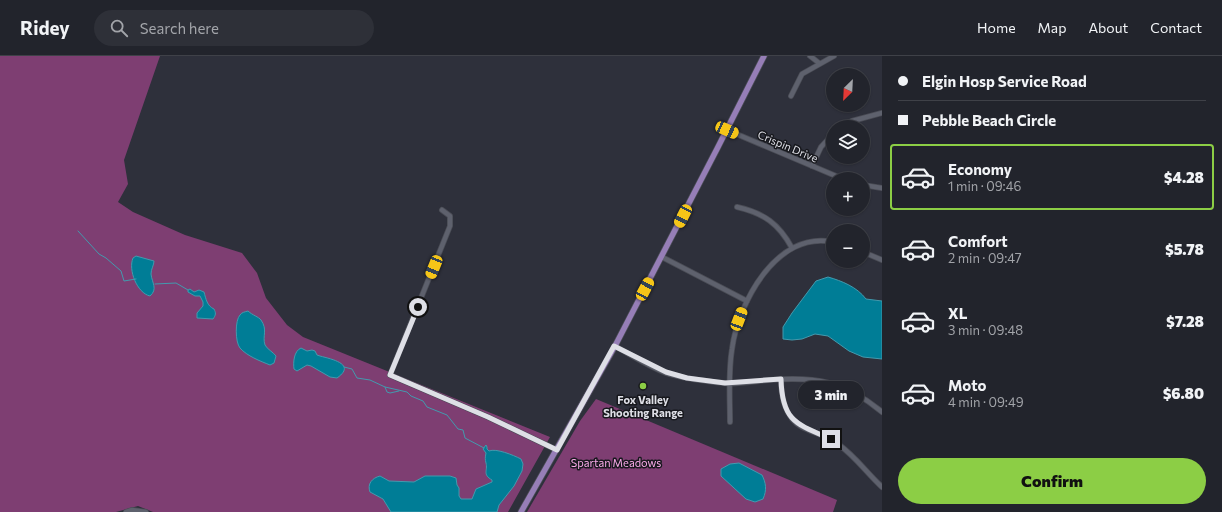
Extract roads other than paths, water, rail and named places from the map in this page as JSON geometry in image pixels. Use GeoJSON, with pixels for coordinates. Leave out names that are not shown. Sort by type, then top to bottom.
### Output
{"type":"FeatureCollection","features":[{"type":"Feature","properties":{"kind":"main road"},"geometry":{"type":"LineString","coordinates":[[521,512],[557,450],[662,257],[764,56]]}},
{"type":"Feature","properties":{"kind":"street"},"geometry":{"type":"LineString","coordinates":[[810,56],[819,63]]}},
{"type":"Feature","properties":{"kind":"street"},"geometry":{"type":"LineString","coordinates":[[791,96],[802,74],[819,63],[834,56]]}},
{"type":"Feature","properties":{"kind":"street"},"geometry":{"type":"LineString","coordinates":[[855,120],[882,112]]}},
{"type":"Feature","properties":{"kind":"street","name":"Crispin Drive"},"geometry":{"type":"LineString","coordinates":[[727,130],[826,172]]}},
{"type":"Feature","properties":{"kind":"street"},"geometry":{"type":"LineString","coordinates":[[812,166],[821,147],[826,142]]}},
{"type":"Feature","properties":{"kind":"street"},"geometry":{"type":"LineString","coordinates":[[870,186],[882,188]]}},
{"type":"Feature","properties":{"kind":"street"},"geometry":{"type":"LineString","coordinates":[[737,207],[756,212],[770,220],[786,236],[792,248]]}},
{"type":"Feature","properties":{"kind":"street"},"geometry":{"type":"LineString","coordinates":[[442,210],[450,216],[450,226],[390,375],[488,417],[557,450]]}},
{"type":"Feature","properties":{"kind":"street"},"geometry":{"type":"LineString","coordinates":[[730,422],[729,383],[733,341],[739,319],[747,301],[768,269],[792,248],[807,242],[826,242]]}},
{"type":"Feature","properties":{"kind":"street"},"geometry":{"type":"LineString","coordinates":[[870,255],[882,260]]}},
{"type":"Feature","properties":{"kind":"street"},"geometry":{"type":"LineString","coordinates":[[662,257],[747,301]]}},
{"type":"Feature","properties":{"kind":"street"},"geometry":{"type":"LineString","coordinates":[[614,346],[666,372],[690,379],[729,383],[803,378],[832,383],[860,395],[882,412]]}},
{"type":"Feature","properties":{"kind":"street"},"geometry":{"type":"LineString","coordinates":[[781,379],[783,401],[793,420],[800,426],[839,444],[848,451],[882,487]]}},
{"type":"Feature","properties":{"kind":"street"},"geometry":{"type":"LineString","coordinates":[[126,512],[132,510],[146,512]]}},
{"type":"Feature","properties":{"kind":"water"},"geometry":{"type":"Polygon","coordinates":[[[136,256],[154,261],[151,274],[154,291],[150,296],[141,290],[133,275],[132,263],[133,258],[136,256]]]}},
{"type":"Feature","properties":{"kind":"water"},"geometry":{"type":"Polygon","coordinates":[[[828,277],[849,285],[866,299],[882,301],[882,359],[863,357],[849,351],[828,336],[815,334],[802,339],[783,339],[783,327],[792,313],[816,281],[828,277]]]}},
{"type":"Feature","properties":{"kind":"water"},"geometry":{"type":"Polygon","coordinates":[[[190,289],[194,292],[199,290],[204,292],[208,304],[214,309],[215,312],[213,319],[197,318],[197,313],[203,306],[203,302],[200,296],[195,296],[188,292],[190,289]]]}},
{"type":"Feature","properties":{"kind":"water"},"geometry":{"type":"Polygon","coordinates":[[[248,311],[260,319],[263,324],[265,330],[265,345],[276,356],[274,363],[270,365],[250,356],[238,345],[236,336],[237,321],[241,314],[248,311]]]}},
{"type":"Feature","properties":{"kind":"water"},"geometry":{"type":"Polygon","coordinates":[[[301,348],[307,351],[315,351],[317,355],[340,363],[344,369],[342,373],[337,378],[330,377],[307,365],[297,371],[294,369],[295,354],[301,348]]]}},
{"type":"Feature","properties":{"kind":"water"},"geometry":{"type":"Polygon","coordinates":[[[486,445],[489,451],[496,450],[509,454],[521,459],[523,464],[522,471],[514,486],[499,505],[497,512],[391,512],[383,499],[370,492],[369,486],[371,482],[380,476],[389,481],[414,482],[425,476],[450,476],[456,478],[459,488],[459,496],[461,499],[472,499],[476,489],[492,482],[486,474],[486,453],[483,449],[486,445]]]}},
{"type":"Feature","properties":{"kind":"water"},"geometry":{"type":"Polygon","coordinates":[[[739,463],[762,475],[766,487],[763,499],[755,502],[746,499],[721,476],[721,469],[730,464],[739,463]]]}},
{"type":"Feature","properties":{"kind":"waterway"},"geometry":{"type":"LineString","coordinates":[[78,231],[99,254],[121,271],[124,281],[136,279]]}},
{"type":"Feature","properties":{"kind":"waterway"},"geometry":{"type":"LineString","coordinates":[[155,284],[176,283],[188,290]]}},
{"type":"Feature","properties":{"kind":"waterway"},"geometry":{"type":"LineString","coordinates":[[344,367],[352,369],[357,378],[370,380],[385,387],[407,392],[411,396],[423,401],[427,407],[447,415],[458,429],[463,430],[465,438],[484,448]]}},
{"type":"Feature","properties":{"kind":"waterway"},"geometry":{"type":"LineString","coordinates":[[385,387],[387,392],[390,393],[399,391]]}},
{"type":"Feature","properties":{"kind":"place","name":"Fox Valley Shooting Range"},"geometry":{"type":"Point","coordinates":[643,386]}},
{"type":"Feature","properties":{"kind":"park label","name":"Spartan Meadows"},"geometry":{"type":"Point","coordinates":[616,462]}}]}
